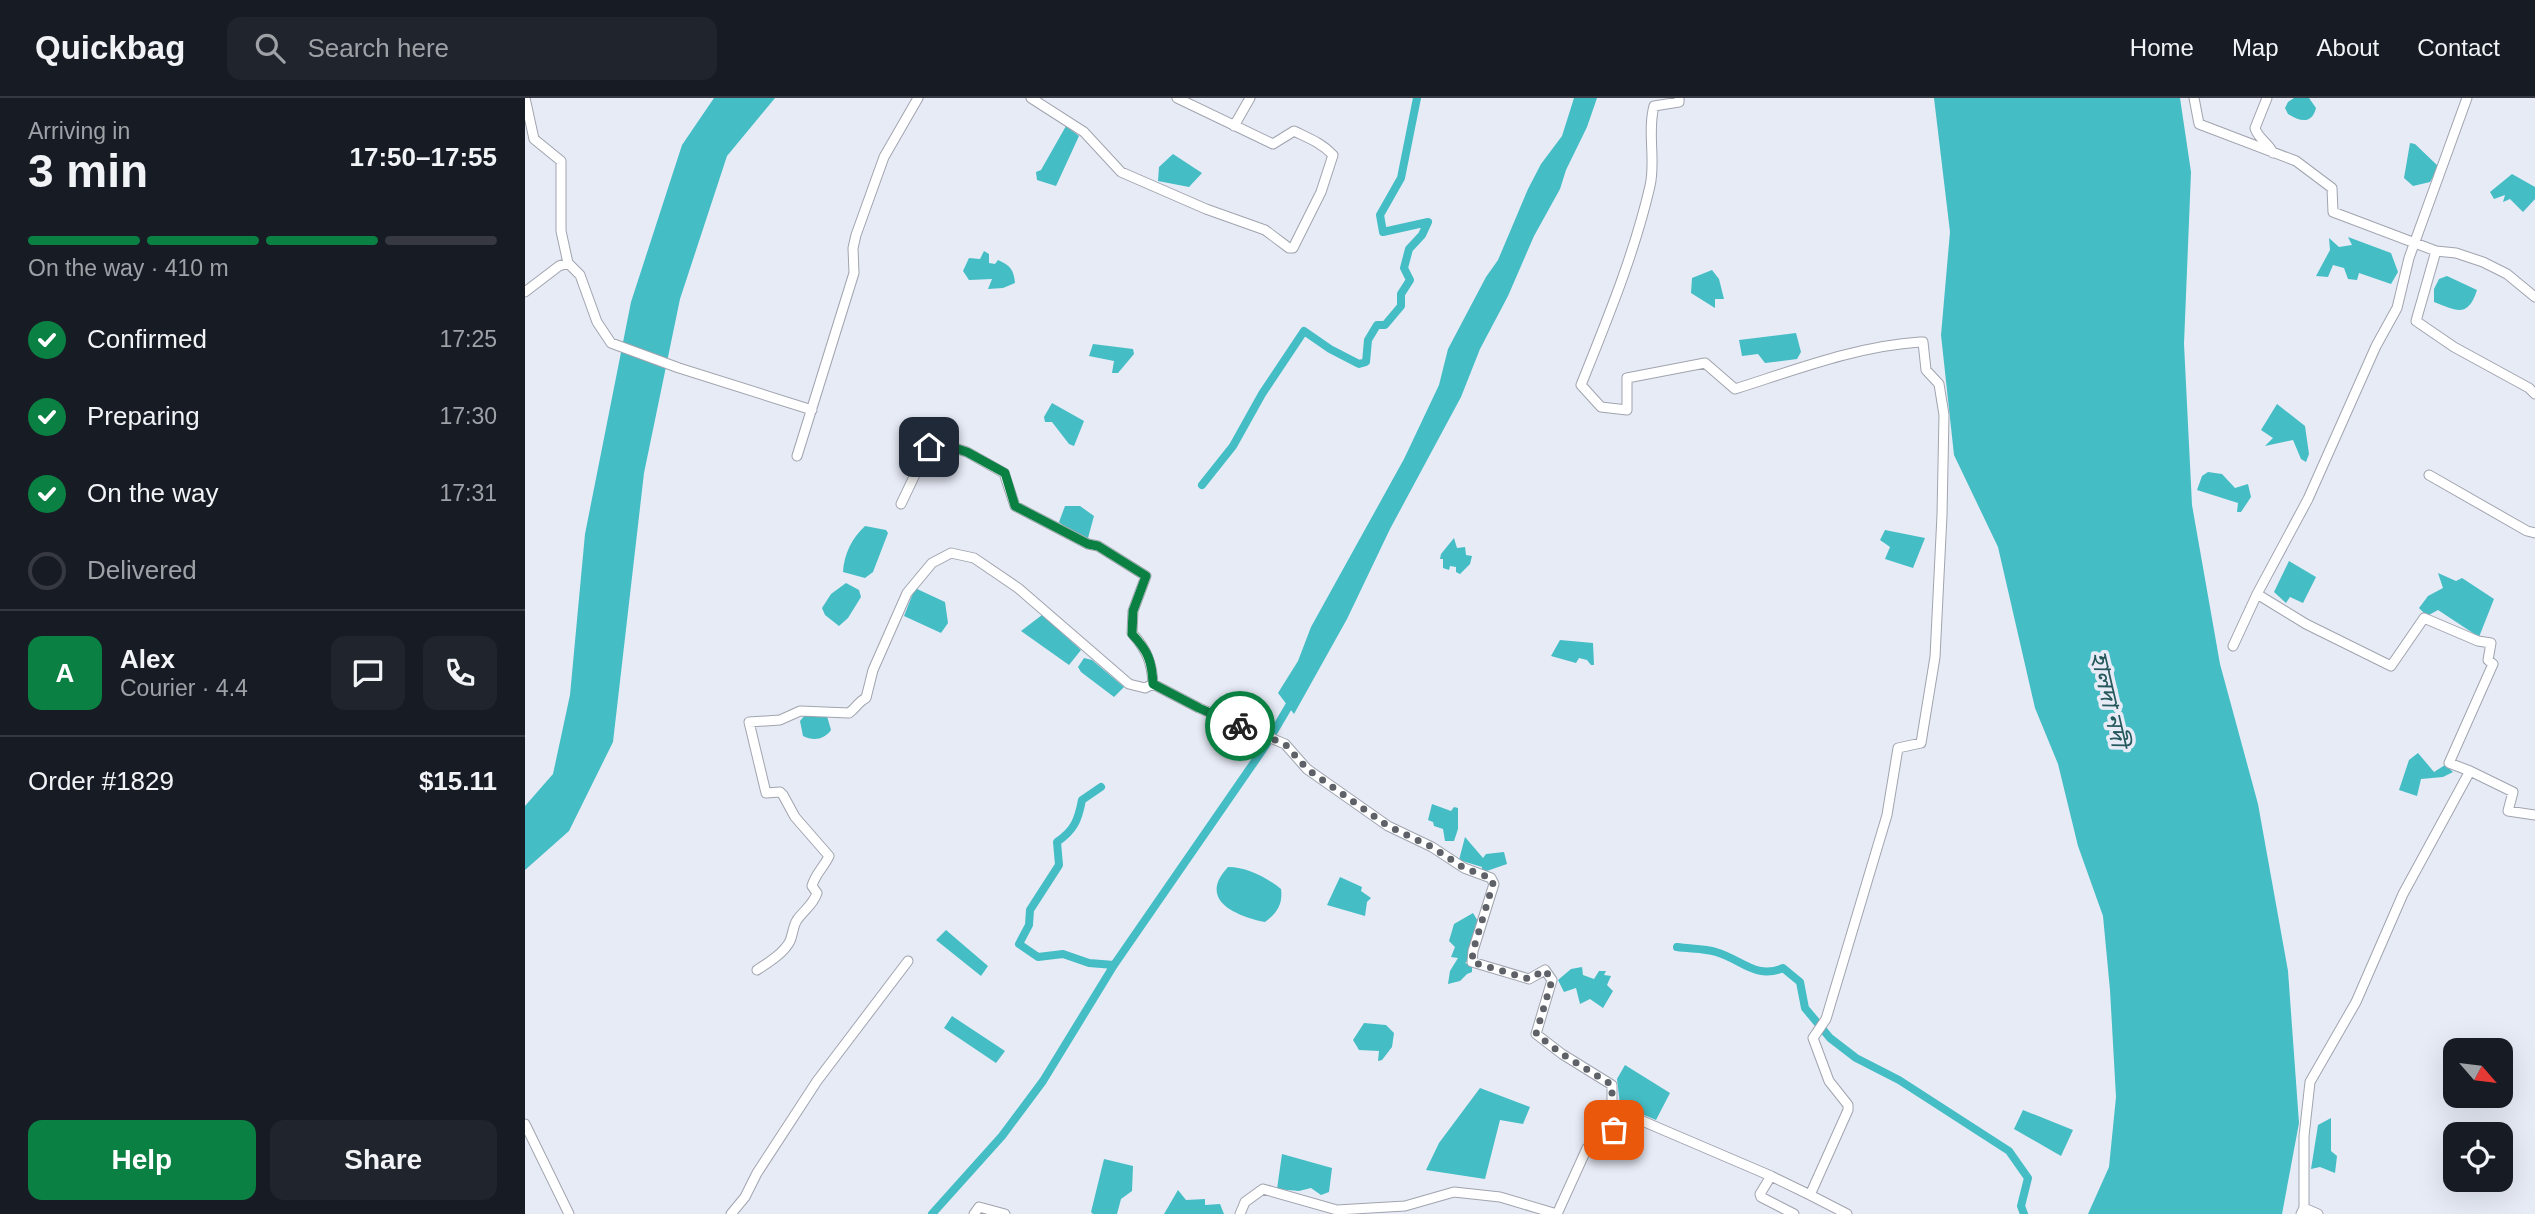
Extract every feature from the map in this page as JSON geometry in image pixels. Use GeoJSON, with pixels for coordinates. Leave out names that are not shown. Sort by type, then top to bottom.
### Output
{"type":"FeatureCollection","features":[{"type":"Feature","properties":{"kind":"street"},"geometry":{"type":"LineString","coordinates":[[525,98],[534,139],[561,162],[561,231],[568,262],[580,275],[597,322],[614,345],[811,410]]}},
{"type":"Feature","properties":{"kind":"street"},"geometry":{"type":"LineString","coordinates":[[797,456],[854,272],[853,248],[856,235],[884,157],[918,98]]}},
{"type":"Feature","properties":{"kind":"street"},"geometry":{"type":"LineString","coordinates":[[1031,98],[1084,132],[1121,172],[1206,209],[1265,230],[1289,248],[1293,248],[1321,192],[1333,155],[1322,144],[1294,131],[1273,144],[1177,98]]}},
{"type":"Feature","properties":{"kind":"street"},"geometry":{"type":"LineString","coordinates":[[1234,126],[1250,98]]}},
{"type":"Feature","properties":{"kind":"street"},"geometry":{"type":"LineString","coordinates":[[1679,98],[1679,102],[1654,106],[1651,117],[1651,183],[1623,278],[1581,385],[1601,407],[1627,410],[1627,378],[1660,370],[1705,363],[1735,388],[1896,343],[1923,342],[1926,370],[1939,384],[1944,415],[1935,657],[1921,743],[1898,748],[1887,815],[1826,1019],[1813,1038],[1829,1081],[1848,1105],[1848,1110],[1810,1195]]}},
{"type":"Feature","properties":{"kind":"street"},"geometry":{"type":"LineString","coordinates":[[2194,98],[2199,124],[2296,161],[2332,188],[2333,212],[2437,251],[2456,253],[2483,262],[2507,274],[2535,297]]}},
{"type":"Feature","properties":{"kind":"street"},"geometry":{"type":"LineString","coordinates":[[2267,98],[2255,128],[2256,133],[2270,145],[2273,153]]}},
{"type":"Feature","properties":{"kind":"street"},"geometry":{"type":"LineString","coordinates":[[2233,646],[2257,594],[2308,499],[2376,346],[2397,308],[2416,242],[2467,98]]}},
{"type":"Feature","properties":{"kind":"street"},"geometry":{"type":"LineString","coordinates":[[2437,251],[2416,321],[2454,347],[2529,388],[2535,394]]}},
{"type":"Feature","properties":{"kind":"street"},"geometry":{"type":"LineString","coordinates":[[525,292],[568,262]]}},
{"type":"Feature","properties":{"kind":"street"},"geometry":{"type":"LineString","coordinates":[[901,504],[931,442],[967,452],[1005,473],[1015,506],[1088,544],[1098,546],[1146,576],[1133,611],[1132,634],[1142,644],[1153,663],[1153,684]]}},
{"type":"Feature","properties":{"kind":"street"},"geometry":{"type":"LineString","coordinates":[[2429,475],[2535,533]]}},
{"type":"Feature","properties":{"kind":"street"},"geometry":{"type":"LineString","coordinates":[[757,970],[772,961],[789,943],[797,920],[815,901],[817,893],[813,886],[814,877],[829,856],[795,817],[780,792],[766,793],[749,722],[780,720],[800,711],[831,714],[849,713],[855,709],[859,702],[866,698],[873,670],[907,593],[932,563],[951,553],[974,558],[1018,588],[1129,684],[1145,688],[1153,684]]}},
{"type":"Feature","properties":{"kind":"street"},"geometry":{"type":"LineString","coordinates":[[2257,594],[2306,624],[2391,666],[2424,618],[2477,641],[2491,643],[2488,660],[2493,664],[2449,763],[2513,792],[2508,811],[2535,815]]}},
{"type":"Feature","properties":{"kind":"street"},"geometry":{"type":"LineString","coordinates":[[1153,684],[1199,708],[1285,744],[1307,769],[1388,826],[1432,847],[1464,868],[1491,878],[1493,884],[1472,962],[1529,979],[1545,970],[1552,980],[1536,1034],[1562,1054],[1612,1085],[1612,1108],[1770,1176],[1847,1214]]}},
{"type":"Feature","properties":{"kind":"street"},"geometry":{"type":"LineString","coordinates":[[2318,1214],[2303,1211],[2304,1136],[2310,1082],[2356,1002],[2403,894],[2470,771]]}},
{"type":"Feature","properties":{"kind":"street"},"geometry":{"type":"LineString","coordinates":[[731,1214],[745,1197],[757,1173],[817,1081],[908,961]]}},
{"type":"Feature","properties":{"kind":"street"},"geometry":{"type":"LineString","coordinates":[[1240,1214],[1245,1202],[1262,1189],[1337,1210],[1405,1206],[1454,1192],[1500,1197],[1557,1214],[1587,1148],[1604,1147],[1625,1113]]}},
{"type":"Feature","properties":{"kind":"street"},"geometry":{"type":"LineString","coordinates":[[525,1124],[569,1214]]}},
{"type":"Feature","properties":{"kind":"street"},"geometry":{"type":"LineString","coordinates":[[1770,1176],[1760,1194],[1761,1197],[1794,1214]]}},
{"type":"Feature","properties":{"kind":"street"},"geometry":{"type":"LineString","coordinates":[[974,1214],[979,1208],[1005,1214]]}},
{"type":"Feature","properties":{"kind":"water"},"geometry":{"type":"Polygon","coordinates":[[[714,98],[775,98],[727,156],[680,299],[644,473],[613,742],[569,831],[525,870],[525,806],[553,774],[570,695],[585,534],[631,302],[682,145],[714,98]]]}},
{"type":"Feature","properties":{"kind":"water"},"geometry":{"type":"Polygon","coordinates":[[[1574,98],[1597,98],[1560,189],[1534,236],[1508,296],[1480,349],[1461,397],[1390,529],[1347,619],[1294,714],[1278,693],[1298,661],[1311,627],[1404,459],[1439,385],[1448,349],[1486,277],[1498,260],[1541,164],[1562,136],[1574,98]]]}},
{"type":"Feature","properties":{"kind":"water","name":"হালদা নদী"},"geometry":{"type":"Polygon","coordinates":[[[1934,98],[2180,98],[2191,172],[2184,344],[2192,505],[2220,664],[2258,804],[2288,971],[2299,1123],[2282,1214],[2088,1214],[2109,1167],[2116,1097],[2103,916],[2078,846],[2058,764],[2035,708],[1998,547],[1954,455],[1941,335],[1950,232],[1934,98]]]}},
{"type":"Feature","properties":{"kind":"water"},"geometry":{"type":"Polygon","coordinates":[[[2294,98],[2309,98],[2316,108],[2312,117],[2302,120],[2288,114],[2285,108],[2294,98]]]}},
{"type":"Feature","properties":{"kind":"water"},"geometry":{"type":"Polygon","coordinates":[[[1066,126],[1079,136],[1056,186],[1037,180],[1036,172],[1041,170],[1066,126]]]}},
{"type":"Feature","properties":{"kind":"water"},"geometry":{"type":"Polygon","coordinates":[[[2410,143],[2415,144],[2439,167],[2430,182],[2413,186],[2404,178],[2410,143]]]}},
{"type":"Feature","properties":{"kind":"water"},"geometry":{"type":"Polygon","coordinates":[[[1173,154],[1202,173],[1189,187],[1158,181],[1159,167],[1173,154]]]}},
{"type":"Feature","properties":{"kind":"water"},"geometry":{"type":"Polygon","coordinates":[[[2512,174],[2535,187],[2535,199],[2523,212],[2510,199],[2503,202],[2505,195],[2494,199],[2490,192],[2512,174]]]}},
{"type":"Feature","properties":{"kind":"water"},"geometry":{"type":"Polygon","coordinates":[[[2348,237],[2391,253],[2398,272],[2391,284],[2359,273],[2357,280],[2348,279],[2344,268],[2333,265],[2328,277],[2316,276],[2330,250],[2329,238],[2339,247],[2352,245],[2348,237]]]}},
{"type":"Feature","properties":{"kind":"water"},"geometry":{"type":"Polygon","coordinates":[[[984,251],[989,254],[989,263],[995,264],[998,260],[1008,266],[1015,283],[1003,288],[988,289],[992,279],[969,280],[963,271],[969,258],[980,259],[984,251]]]}},
{"type":"Feature","properties":{"kind":"water"},"geometry":{"type":"Polygon","coordinates":[[[1712,270],[1719,279],[1724,299],[1715,299],[1715,308],[1691,293],[1692,278],[1712,270]]]}},
{"type":"Feature","properties":{"kind":"water"},"geometry":{"type":"Polygon","coordinates":[[[2447,276],[2477,290],[2474,299],[2466,308],[2455,310],[2434,302],[2434,289],[2439,279],[2447,276]]]}},
{"type":"Feature","properties":{"kind":"water"},"geometry":{"type":"Polygon","coordinates":[[[1796,333],[1801,352],[1797,359],[1765,363],[1758,354],[1742,356],[1739,340],[1796,333]]]}},
{"type":"Feature","properties":{"kind":"water"},"geometry":{"type":"Polygon","coordinates":[[[1093,344],[1133,349],[1134,354],[1118,373],[1112,373],[1114,361],[1089,356],[1093,344]]]}},
{"type":"Feature","properties":{"kind":"water"},"geometry":{"type":"Polygon","coordinates":[[[1052,403],[1084,421],[1074,446],[1069,444],[1052,422],[1045,422],[1044,417],[1052,403]]]}},
{"type":"Feature","properties":{"kind":"water"},"geometry":{"type":"Polygon","coordinates":[[[2277,404],[2305,426],[2309,454],[2306,462],[2301,459],[2293,440],[2265,446],[2273,438],[2261,430],[2277,404]]]}},
{"type":"Feature","properties":{"kind":"water"},"geometry":{"type":"Polygon","coordinates":[[[2208,472],[2222,474],[2235,488],[2248,484],[2251,497],[2241,512],[2237,512],[2238,503],[2197,490],[2202,476],[2208,472]]]}},
{"type":"Feature","properties":{"kind":"water"},"geometry":{"type":"Polygon","coordinates":[[[1065,506],[1080,506],[1094,516],[1088,538],[1078,538],[1059,522],[1065,506]]]}},
{"type":"Feature","properties":{"kind":"water"},"geometry":{"type":"Polygon","coordinates":[[[865,526],[886,530],[888,533],[873,572],[865,578],[843,572],[849,547],[865,526]]]}},
{"type":"Feature","properties":{"kind":"water"},"geometry":{"type":"Polygon","coordinates":[[[1885,530],[1925,538],[1913,568],[1885,559],[1890,547],[1880,540],[1885,530]]]}},
{"type":"Feature","properties":{"kind":"water"},"geometry":{"type":"Polygon","coordinates":[[[1454,538],[1457,548],[1465,547],[1466,555],[1472,556],[1470,564],[1460,574],[1456,572],[1456,567],[1450,566],[1449,570],[1443,568],[1443,559],[1440,559],[1454,538]]]}},
{"type":"Feature","properties":{"kind":"water"},"geometry":{"type":"Polygon","coordinates":[[[2289,561],[2316,577],[2303,603],[2290,597],[2286,603],[2274,592],[2289,561]]]}},
{"type":"Feature","properties":{"kind":"water"},"geometry":{"type":"Polygon","coordinates":[[[2438,573],[2456,581],[2462,578],[2494,599],[2479,637],[2438,610],[2427,616],[2419,608],[2428,596],[2443,588],[2438,573]]]}},
{"type":"Feature","properties":{"kind":"water"},"geometry":{"type":"Polygon","coordinates":[[[846,583],[859,590],[861,597],[848,618],[839,626],[825,615],[822,608],[831,594],[846,583]]]}},
{"type":"Feature","properties":{"kind":"water"},"geometry":{"type":"Polygon","coordinates":[[[915,588],[945,602],[948,623],[941,633],[904,616],[915,588]]]}},
{"type":"Feature","properties":{"kind":"water"},"geometry":{"type":"Polygon","coordinates":[[[1042,615],[1081,650],[1069,665],[1021,631],[1042,615]]]}},
{"type":"Feature","properties":{"kind":"water"},"geometry":{"type":"Polygon","coordinates":[[[1560,640],[1593,643],[1594,665],[1579,658],[1576,663],[1551,656],[1560,640]]]}},
{"type":"Feature","properties":{"kind":"water"},"geometry":{"type":"Polygon","coordinates":[[[1084,658],[1092,660],[1124,687],[1114,697],[1081,672],[1078,667],[1084,658]]]}},
{"type":"Feature","properties":{"kind":"water"},"geometry":{"type":"Polygon","coordinates":[[[805,715],[827,716],[831,730],[818,739],[803,736],[800,721],[805,715]]]}},
{"type":"Feature","properties":{"kind":"water"},"geometry":{"type":"Polygon","coordinates":[[[2418,753],[2434,772],[2445,765],[2453,772],[2443,777],[2421,779],[2417,796],[2399,790],[2409,760],[2418,753]]]}},
{"type":"Feature","properties":{"kind":"water"},"geometry":{"type":"Polygon","coordinates":[[[1432,804],[1451,811],[1454,807],[1458,808],[1458,829],[1454,841],[1445,841],[1443,829],[1428,820],[1432,804]]]}},
{"type":"Feature","properties":{"kind":"water"},"geometry":{"type":"Polygon","coordinates":[[[1465,837],[1483,858],[1486,854],[1504,852],[1507,864],[1481,873],[1482,867],[1459,860],[1465,837]]]}},
{"type":"Feature","properties":{"kind":"water"},"geometry":{"type":"Polygon","coordinates":[[[1228,867],[1256,874],[1281,889],[1278,908],[1265,922],[1232,911],[1218,897],[1219,879],[1228,867]]]}},
{"type":"Feature","properties":{"kind":"water"},"geometry":{"type":"Polygon","coordinates":[[[1340,877],[1362,887],[1361,891],[1371,898],[1367,902],[1365,916],[1327,905],[1340,877]]]}},
{"type":"Feature","properties":{"kind":"water"},"geometry":{"type":"Polygon","coordinates":[[[1473,913],[1479,923],[1469,960],[1465,963],[1472,966],[1472,972],[1460,981],[1448,984],[1450,971],[1458,958],[1451,957],[1455,947],[1449,941],[1454,924],[1473,913]]]}},
{"type":"Feature","properties":{"kind":"water"},"geometry":{"type":"Polygon","coordinates":[[[946,930],[988,966],[981,976],[936,940],[946,930]]]}},
{"type":"Feature","properties":{"kind":"water"},"geometry":{"type":"Polygon","coordinates":[[[1582,967],[1583,975],[1594,979],[1599,971],[1606,971],[1604,975],[1611,976],[1607,985],[1613,991],[1603,1008],[1590,999],[1580,1004],[1576,988],[1564,992],[1558,980],[1571,969],[1582,967]]]}},
{"type":"Feature","properties":{"kind":"water"},"geometry":{"type":"Polygon","coordinates":[[[952,1016],[1005,1051],[996,1063],[944,1028],[952,1016]]]}},
{"type":"Feature","properties":{"kind":"water"},"geometry":{"type":"Polygon","coordinates":[[[1364,1023],[1386,1025],[1394,1033],[1392,1047],[1382,1060],[1378,1061],[1379,1051],[1359,1050],[1353,1040],[1364,1023]]]}},
{"type":"Feature","properties":{"kind":"water"},"geometry":{"type":"Polygon","coordinates":[[[1625,1065],[1670,1093],[1656,1120],[1620,1105],[1617,1079],[1625,1065]]]}},
{"type":"Feature","properties":{"kind":"water"},"geometry":{"type":"Polygon","coordinates":[[[1480,1088],[1530,1107],[1523,1124],[1500,1120],[1485,1179],[1426,1170],[1439,1143],[1480,1088]]]}},
{"type":"Feature","properties":{"kind":"water"},"geometry":{"type":"Polygon","coordinates":[[[2023,1110],[2073,1130],[2061,1156],[2014,1129],[2023,1110]]]}},
{"type":"Feature","properties":{"kind":"water"},"geometry":{"type":"Polygon","coordinates":[[[2331,1118],[2331,1151],[2337,1156],[2335,1173],[2320,1167],[2311,1169],[2318,1125],[2331,1118]]]}},
{"type":"Feature","properties":{"kind":"water"},"geometry":{"type":"Polygon","coordinates":[[[1282,1154],[1332,1168],[1329,1192],[1321,1195],[1311,1188],[1299,1191],[1277,1189],[1282,1154]]]}},
{"type":"Feature","properties":{"kind":"water"},"geometry":{"type":"Polygon","coordinates":[[[1104,1159],[1133,1166],[1132,1191],[1121,1199],[1117,1214],[1091,1212],[1104,1159]]]}},
{"type":"Feature","properties":{"kind":"water"},"geometry":{"type":"Polygon","coordinates":[[[1178,1190],[1186,1200],[1205,1199],[1205,1205],[1220,1204],[1224,1214],[1164,1214],[1178,1190]]]}},
{"type":"Feature","properties":{"kind":"waterway"},"geometry":{"type":"LineString","coordinates":[[1202,485],[1233,446],[1262,394],[1304,331],[1359,364],[1366,362],[1368,340],[1377,325],[1385,325],[1401,306],[1401,294],[1410,280],[1404,268],[1409,249],[1422,235],[1428,222],[1383,232],[1380,215],[1401,178],[1417,98]]}},
{"type":"Feature","properties":{"kind":"waterway"},"geometry":{"type":"LineString","coordinates":[[932,1214],[1002,1136],[1043,1081],[1114,965],[1266,745],[1293,699]]}},
{"type":"Feature","properties":{"kind":"waterway"},"geometry":{"type":"LineString","coordinates":[[1101,787],[1082,800],[1074,824],[1057,842],[1059,865],[1030,910],[1029,925],[1019,944],[1038,957],[1063,954],[1089,963],[1114,965]]}},
{"type":"Feature","properties":{"kind":"waterway"},"geometry":{"type":"LineString","coordinates":[[1677,947],[1716,952],[1765,972],[1783,968],[1800,982],[1805,1008],[1830,1038],[1856,1058],[1899,1080],[2009,1151],[2028,1178],[2021,1206],[2024,1214]]}},
{"type":"Feature","properties":{"kind":"way so far"},"geometry":{"type":"LineString","coordinates":[[1240,726],[1285,744],[1307,769],[1388,826],[1432,847],[1464,868],[1491,878],[1493,884],[1471,957],[1472,962],[1529,979],[1545,970],[1552,980],[1536,1034],[1562,1054],[1612,1085],[1612,1108],[1625,1113],[1614,1130]]}},
{"type":"Feature","properties":{"kind":"route"},"geometry":{"type":"LineString","coordinates":[[929,447],[931,442],[936,442],[967,452],[1005,473],[1015,506],[1088,544],[1098,546],[1146,576],[1133,611],[1132,634],[1142,644],[1153,663],[1153,684],[1240,726]]}}]}
